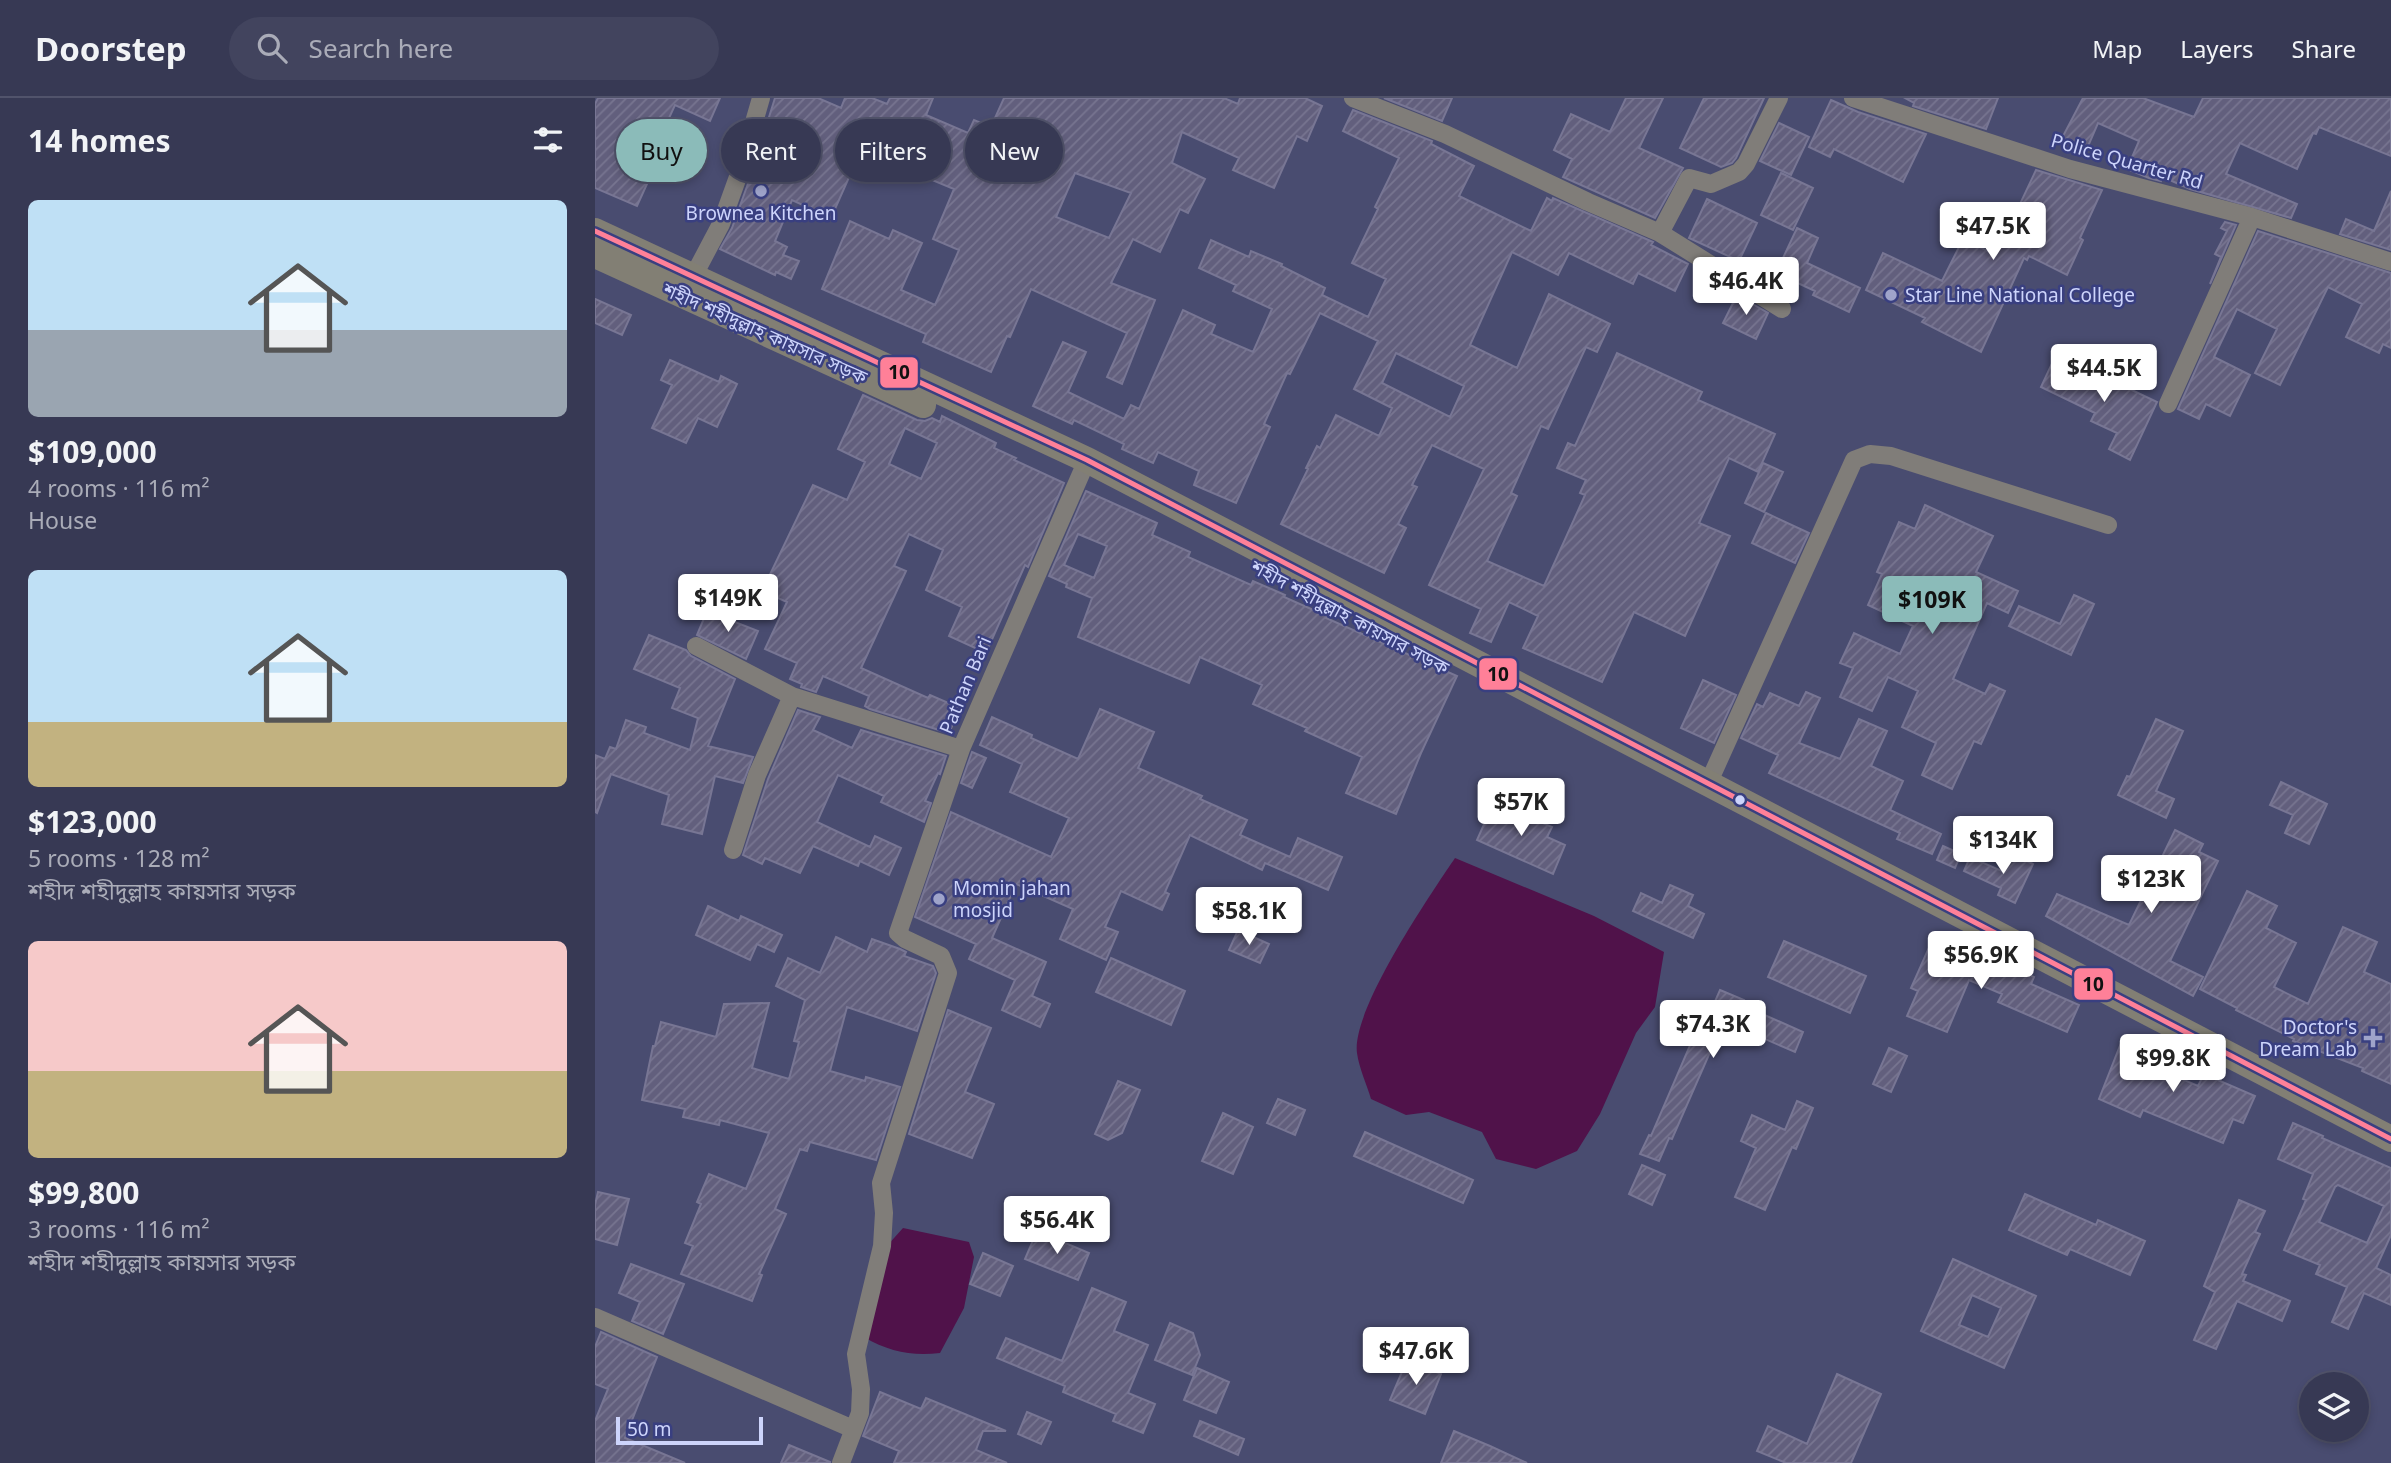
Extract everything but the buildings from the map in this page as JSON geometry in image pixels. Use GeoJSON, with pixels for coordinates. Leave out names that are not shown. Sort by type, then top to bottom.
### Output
{"type":"FeatureCollection","features":[{"type":"Feature","properties":{"kind":"main road","name":"শহীদ শহীদুল্লাহ কায়সার সড়ক"},"geometry":{"type":"LineString","coordinates":[[595,231],[1083,468],[1708,784],[2391,1139]]}},
{"type":"Feature","properties":{"kind":"main road","name":"শহীদ শহীদুল্লাহ কায়সার সড়ক"},"geometry":{"type":"LineString","coordinates":[[595,255],[1083,468],[2391,1159]]}},
{"type":"Feature","properties":{"kind":"street"},"geometry":{"type":"LineString","coordinates":[[693,277],[721,224],[761,98]]}},
{"type":"Feature","properties":{"kind":"street"},"geometry":{"type":"LineString","coordinates":[[1353,98],[1445,134],[1660,233],[1782,309]]}},
{"type":"Feature","properties":{"kind":"street"},"geometry":{"type":"LineString","coordinates":[[1660,233],[1689,178],[1711,184],[1739,172],[1747,164],[1779,98]]}},
{"type":"Feature","properties":{"kind":"street","name":"Police Quarter Rd"},"geometry":{"type":"LineString","coordinates":[[1853,98],[2070,169],[2252,218],[2391,262]]}},
{"type":"Feature","properties":{"kind":"street"},"geometry":{"type":"LineString","coordinates":[[2168,404],[2252,218]]}},
{"type":"Feature","properties":{"kind":"street"},"geometry":{"type":"LineString","coordinates":[[1708,784],[1854,460],[1870,454],[1891,456],[2108,525]]}},
{"type":"Feature","properties":{"kind":"street","name":"Pathan Bari"},"geometry":{"type":"LineString","coordinates":[[853,1429],[860,1413],[861,1389],[856,1354],[882,1246],[884,1213],[881,1183],[948,973],[941,956],[898,933],[961,748],[1083,468]]}},
{"type":"Feature","properties":{"kind":"street"},"geometry":{"type":"LineString","coordinates":[[696,646],[792,696],[961,748]]}},
{"type":"Feature","properties":{"kind":"street"},"geometry":{"type":"LineString","coordinates":[[733,850],[757,775],[792,696]]}},
{"type":"Feature","properties":{"kind":"street"},"geometry":{"type":"LineString","coordinates":[[595,1317],[853,1429],[841,1463]]}},
{"type":"Feature","properties":{"kind":"shaded area"},"geometry":{"type":"Polygon","coordinates":[[[1455,858],[1594,916],[1664,952],[1655,1007],[1636,1033],[1600,1114],[1577,1151],[1536,1169],[1496,1159],[1482,1132],[1429,1112],[1406,1115],[1371,1099],[1359,1065],[1358,1034],[1366,1010],[1394,954],[1455,858]]]}},
{"type":"Feature","properties":{"kind":"shaded area"},"geometry":{"type":"Polygon","coordinates":[[[903,1228],[969,1242],[974,1257],[964,1308],[940,1353],[901,1352],[864,1337],[886,1247],[903,1228]]]}},
{"type":"Feature","properties":{"kind":"transit line","name":"10"},"geometry":{"type":"LineString","coordinates":[[595,231],[1087,460],[2391,1139]]}},
{"type":"Feature","properties":{"kind":"place","name":"Brownea Kitchen"},"geometry":{"type":"Point","coordinates":[761,191]}},
{"type":"Feature","properties":{"kind":"place","name":"Star Line National College"},"geometry":{"type":"Point","coordinates":[1891,295]}},
{"type":"Feature","properties":{"kind":"place","name":"Momin jahan mosjid"},"geometry":{"type":"Point","coordinates":[939,899]}},
{"type":"Feature","properties":{"kind":"place","name":"Doctor's Dream Lab"},"geometry":{"type":"Point","coordinates":[2373,1038]}}]}
